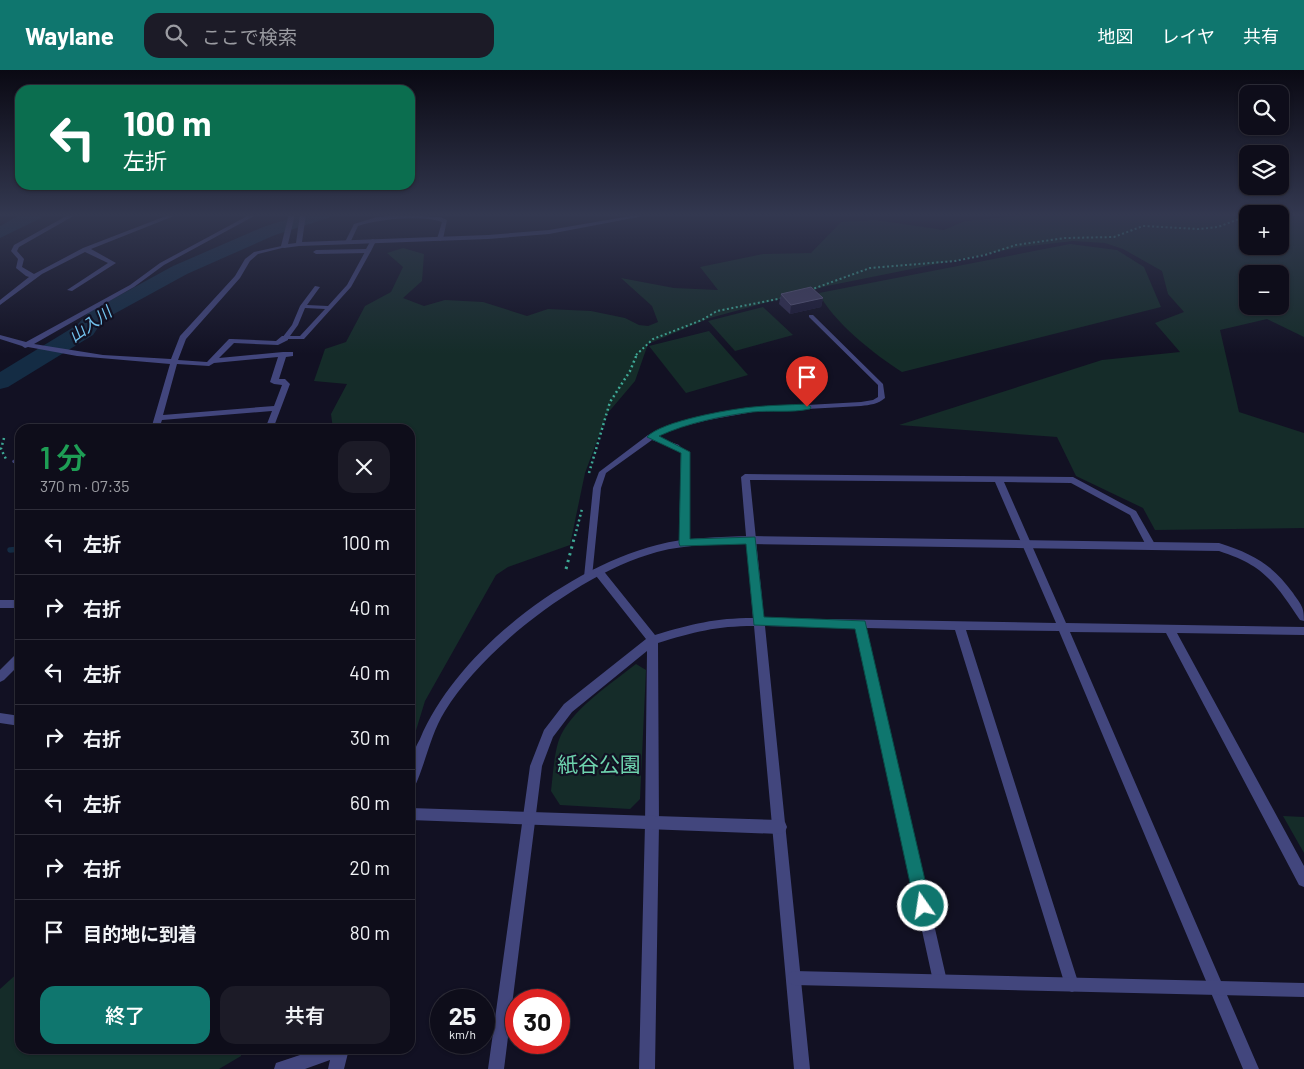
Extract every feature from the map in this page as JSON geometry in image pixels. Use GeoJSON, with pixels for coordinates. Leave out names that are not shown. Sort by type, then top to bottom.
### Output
{"type":"FeatureCollection","features":[{"type":"Feature","properties":{"kind":"street"},"geometry":{"type":"LineString","coordinates":[[21,261],[20,268],[28,276],[33,276]]}},
{"type":"Feature","properties":{"kind":"street"},"geometry":{"type":"LineString","coordinates":[[0,303],[33,276],[63,261]]}},
{"type":"Feature","properties":{"kind":"street"},"geometry":{"type":"LineString","coordinates":[[70,290],[113,263],[108,261]]}},
{"type":"Feature","properties":{"kind":"street"},"geometry":{"type":"LineString","coordinates":[[28,346],[132,286],[168,261]]}},
{"type":"Feature","properties":{"kind":"street"},"geometry":{"type":"LineString","coordinates":[[156,424],[176,361],[177,351],[183,338],[238,277],[247,261]]}},
{"type":"Feature","properties":{"kind":"street"},"geometry":{"type":"LineString","coordinates":[[0,337],[28,346],[63,353],[209,364],[232,341],[278,343],[285,338]]}},
{"type":"Feature","properties":{"kind":"street"},"geometry":{"type":"LineString","coordinates":[[212,361],[286,354],[274,382],[282,381],[286,384],[275,408],[271,424]]}},
{"type":"Feature","properties":{"kind":"street"},"geometry":{"type":"LineString","coordinates":[[158,418],[275,408]]}},
{"type":"Feature","properties":{"kind":"street"},"geometry":{"type":"LineString","coordinates":[[676,447],[686,452],[684,543]]}},
{"type":"Feature","properties":{"kind":"street"},"geometry":{"type":"LineString","coordinates":[[802,1069],[745,477],[1073,480],[1133,513],[1151,546]]}},
{"type":"Feature","properties":{"kind":"street"},"geometry":{"type":"LineString","coordinates":[[998,479],[1028,545],[1251,1069]]}},
{"type":"Feature","properties":{"kind":"street"},"geometry":{"type":"LineString","coordinates":[[415,766],[419,752],[442,706],[466,674],[525,621],[593,574],[643,554],[684,543],[751,540],[1219,547],[1254,559],[1272,571],[1304,617]]}},
{"type":"Feature","properties":{"kind":"street"},"geometry":{"type":"LineString","coordinates":[[593,574],[653,640],[652,824],[647,1069]]}},
{"type":"Feature","properties":{"kind":"street"},"geometry":{"type":"LineString","coordinates":[[496,1069],[536,766],[548,734],[568,708],[653,640],[700,626],[726,622],[1304,631]]}},
{"type":"Feature","properties":{"kind":"street"},"geometry":{"type":"LineString","coordinates":[[860,624],[940,981]]}},
{"type":"Feature","properties":{"kind":"street"},"geometry":{"type":"LineString","coordinates":[[959,626],[1072,985]]}},
{"type":"Feature","properties":{"kind":"street"},"geometry":{"type":"LineString","coordinates":[[1169,628],[1304,880]]}},
{"type":"Feature","properties":{"kind":"street"},"geometry":{"type":"LineString","coordinates":[[0,677],[15,662]]}},
{"type":"Feature","properties":{"kind":"street"},"geometry":{"type":"LineString","coordinates":[[415,814],[780,827]]}},
{"type":"Feature","properties":{"kind":"street"},"geometry":{"type":"LineString","coordinates":[[794,978],[1072,985],[1216,986],[1304,990]]}},
{"type":"Feature","properties":{"kind":"street"},"geometry":{"type":"LineString","coordinates":[[282,1069],[326,1054]]}},
{"type":"Feature","properties":{"kind":"street"},"geometry":{"type":"LineString","coordinates":[[336,1069],[339,1054]]}},
{"type":"Feature","properties":{"kind":"lane"},"geometry":{"type":"LineString","coordinates":[[285,338],[302,338],[349,286],[363,261]]}},
{"type":"Feature","properties":{"kind":"lane"},"geometry":{"type":"LineString","coordinates":[[285,338],[295,325],[302,306],[317,287]]}},
{"type":"Feature","properties":{"kind":"lane"},"geometry":{"type":"LineString","coordinates":[[302,306],[330,308]]}},
{"type":"Feature","properties":{"kind":"lane"},"geometry":{"type":"LineString","coordinates":[[593,574],[596,488],[603,472],[651,437],[668,428],[753,410],[861,404],[875,402],[882,398],[881,385],[811,316]]}},
{"type":"Feature","properties":{"kind":"lane"},"geometry":{"type":"LineString","coordinates":[[651,437],[676,447]]}},
{"type":"Feature","properties":{"kind":"lane"},"geometry":{"type":"LineString","coordinates":[[0,604],[15,604]]}},
{"type":"Feature","properties":{"kind":"lane"},"geometry":{"type":"LineString","coordinates":[[0,718],[15,720]]}},
{"type":"Feature","properties":{"kind":"path"},"geometry":{"type":"LineString","coordinates":[[805,292],[870,268],[957,261]]}},
{"type":"Feature","properties":{"kind":"path"},"geometry":{"type":"LineString","coordinates":[[588,477],[610,402],[630,371],[637,353],[654,339],[717,312],[736,306],[754,305],[784,298]]}},
{"type":"Feature","properties":{"kind":"path"},"geometry":{"type":"LineString","coordinates":[[4,438],[1,445],[2,454],[6,459],[15,460]]}},
{"type":"Feature","properties":{"kind":"path"},"geometry":{"type":"LineString","coordinates":[[566,569],[584,501]]}},
{"type":"Feature","properties":{"kind":"green space"},"geometry":{"type":"Polygon","coordinates":[[[396,261],[424,261],[422,281],[403,298],[424,306],[445,300],[483,302],[527,316],[548,309],[591,311],[625,318],[639,325],[648,326],[658,322],[652,306],[621,278],[674,288],[718,290],[700,267],[731,261],[953,261],[827,286],[710,318],[648,344],[635,381],[607,414],[585,473],[570,545],[508,567],[496,575],[425,701],[415,734],[415,424],[332,424],[331,414],[347,384],[314,381],[325,349],[346,342],[365,306],[391,292],[403,267],[396,261]]]}},
{"type":"Feature","properties":{"kind":"green space"},"geometry":{"type":"Polygon","coordinates":[[[985,261],[1134,261],[1144,267],[1161,307],[902,372],[855,337],[833,314],[819,293],[985,261]]]}},
{"type":"Feature","properties":{"kind":"green space"},"geometry":{"type":"Polygon","coordinates":[[[1144,261],[1304,261],[1304,337],[1267,319],[1220,330],[1239,412],[1304,433],[1304,528],[1155,530],[1143,508],[1076,476],[1057,437],[899,425],[1102,360],[1180,352],[1155,323],[1184,312],[1168,294],[1162,271],[1144,261]]]}},
{"type":"Feature","properties":{"kind":"green space"},"geometry":{"type":"Polygon","coordinates":[[[763,307],[793,335],[735,351],[708,321],[763,307]]]}},
{"type":"Feature","properties":{"kind":"green space"},"geometry":{"type":"Polygon","coordinates":[[[709,331],[748,375],[686,393],[649,346],[709,331]]]}},
{"type":"Feature","properties":{"kind":"green space","name":"紙谷公園"},"geometry":{"type":"Polygon","coordinates":[[[636,664],[646,670],[640,799],[630,809],[560,805],[551,791],[555,755],[561,735],[575,715],[585,705],[636,664]]]}},
{"type":"Feature","properties":{"kind":"green space"},"geometry":{"type":"Polygon","coordinates":[[[1283,816],[1304,817],[1304,853],[1283,816]]]}},
{"type":"Feature","properties":{"kind":"green space"},"geometry":{"type":"Polygon","coordinates":[[[15,976],[15,1054],[241,1054],[241,1056],[219,1069],[0,1069],[0,989],[15,976]]]}},
{"type":"Feature","properties":{"kind":"building"},"geometry":{"type":"Polygon","coordinates":[[[811,287],[823,298],[791,305],[781,294],[811,287]]]}},
{"type":"Feature","properties":{"kind":"waterway","name":"山入川"},"geometry":{"type":"LineString","coordinates":[[0,382],[85,330],[96,316],[180,270],[201,261]]}},
{"type":"Feature","properties":{"kind":"waterway"},"geometry":{"type":"LineString","coordinates":[[10,550],[15,550]]}},
{"type":"Feature","properties":{"kind":"route"},"geometry":{"type":"LineString","coordinates":[[807,407],[753,410],[708,418],[668,428],[651,437],[686,452],[684,543],[751,540],[758,622],[860,624],[923,906]]}}]}
